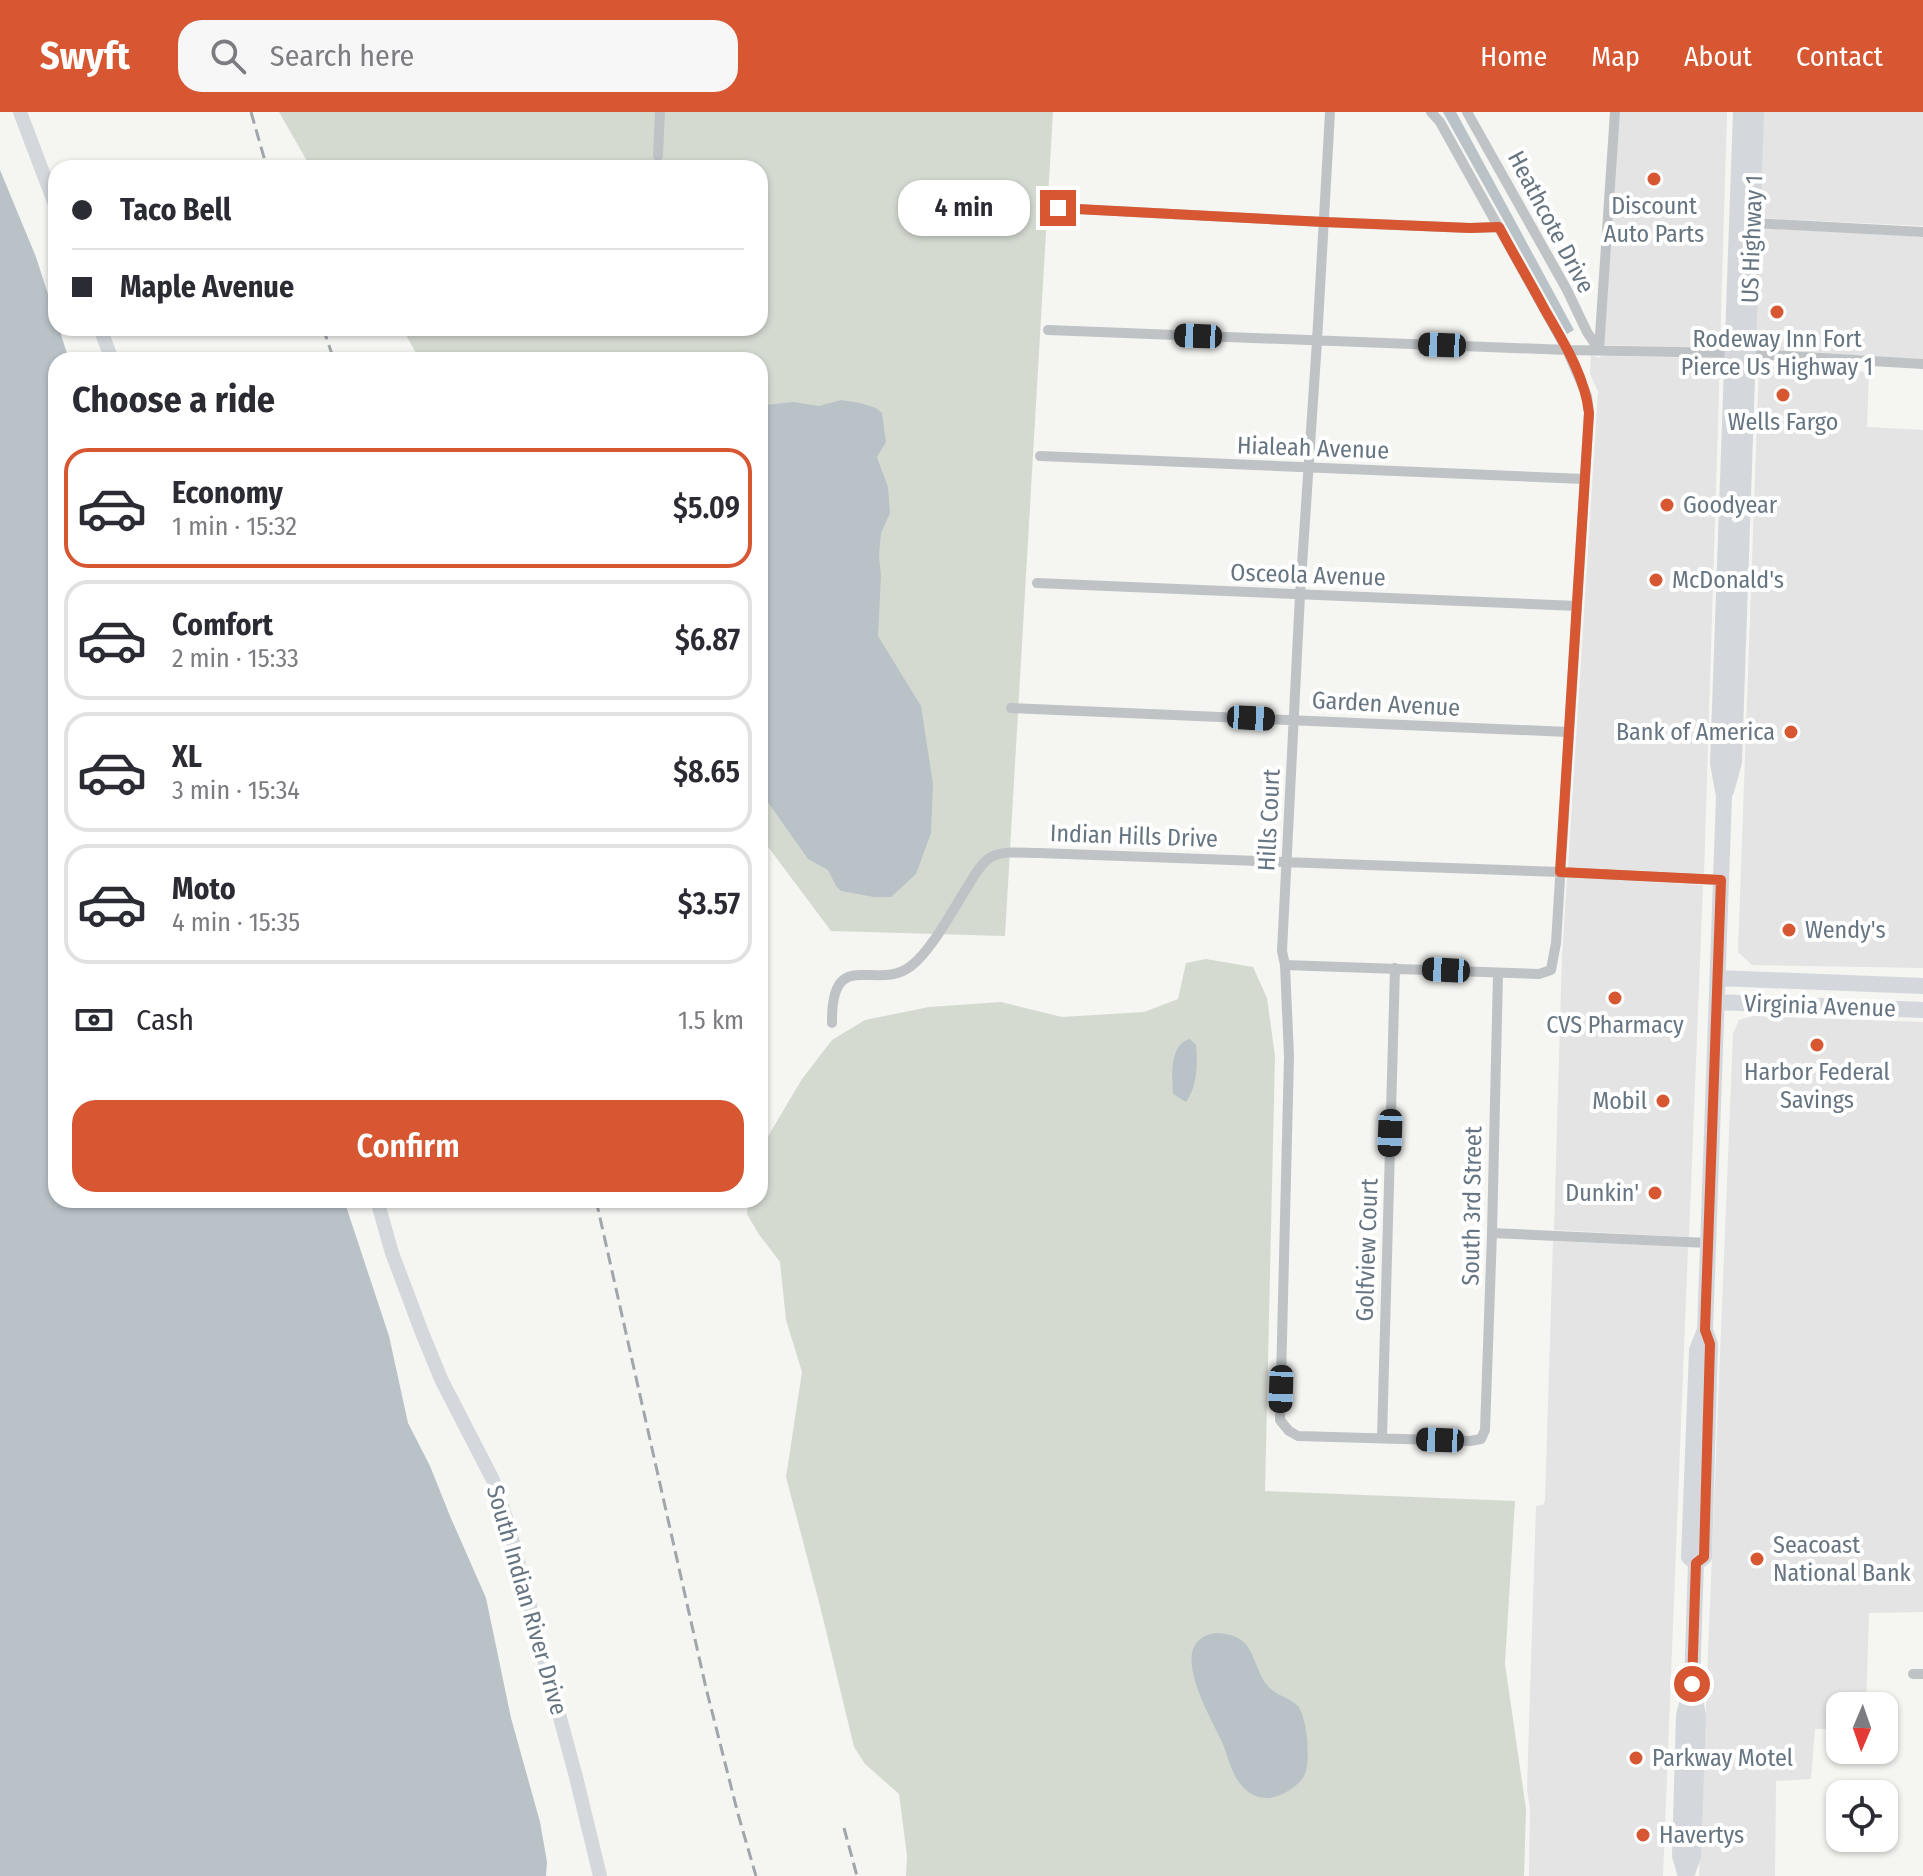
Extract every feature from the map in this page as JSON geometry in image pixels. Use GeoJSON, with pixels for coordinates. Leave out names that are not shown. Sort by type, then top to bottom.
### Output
{"type":"FeatureCollection","features":[{"type":"Feature","properties":{"kind":"main road"},"geometry":{"type":"LineString","coordinates":[[20,112],[48,186]]}},
{"type":"Feature","properties":{"kind":"main road","name":"US Highway 1"},"geometry":{"type":"LineString","coordinates":[[1724,796],[1734,762],[1740,590],[1741,112]]}},
{"type":"Feature","properties":{"kind":"main road","name":"US Highway 1"},"geometry":{"type":"LineString","coordinates":[[1692,1684],[1698,1716],[1693,1856],[1686,1876],[1680,1856],[1680,1841],[1684,1716],[1692,1684],[1696,1563],[1689,1557],[1697,1350],[1705,1330],[1718,978],[1724,796],[1718,763],[1726,522],[1753,223],[1756,112]]}},
{"type":"Feature","properties":{"kind":"main road"},"geometry":{"type":"LineString","coordinates":[[1726,522],[1733,539],[1741,547]]}},
{"type":"Feature","properties":{"kind":"main road"},"geometry":{"type":"LineString","coordinates":[[1725,559],[1733,568],[1740,590]]}},
{"type":"Feature","properties":{"kind":"main road","name":"Virginia Avenue"},"geometry":{"type":"LineString","coordinates":[[1718,978],[1923,986]]}},
{"type":"Feature","properties":{"kind":"main road","name":"Virginia Avenue"},"geometry":{"type":"LineString","coordinates":[[1717,1002],[1923,1010]]}},
{"type":"Feature","properties":{"kind":"main road","name":"South Indian River Drive"},"geometry":{"type":"LineString","coordinates":[[379,1208],[392,1253],[425,1341],[493,1480],[503,1509],[600,1876]]}},
{"type":"Feature","properties":{"kind":"street"},"geometry":{"type":"LineString","coordinates":[[658,156],[660,112]]}},
{"type":"Feature","properties":{"kind":"street","name":"Hills Court"},"geometry":{"type":"LineString","coordinates":[[1330,112],[1282,951],[1289,1056],[1280,1420],[1298,1436],[1382,1438]]}},
{"type":"Feature","properties":{"kind":"street"},"geometry":{"type":"LineString","coordinates":[[1285,965],[1539,974],[1551,970],[1556,943],[1589,413],[1587,396],[1567,350],[1440,122],[1431,112]]}},
{"type":"Feature","properties":{"kind":"street","name":"Heathcote Drive"},"geometry":{"type":"LineString","coordinates":[[1467,112],[1599,350]]}},
{"type":"Feature","properties":{"kind":"street"},"geometry":{"type":"LineString","coordinates":[[1599,350],[1615,112]]}},
{"type":"Feature","properties":{"kind":"street"},"geometry":{"type":"LineString","coordinates":[[1058,208],[1324,222],[1499,227]]}},
{"type":"Feature","properties":{"kind":"street"},"geometry":{"type":"LineString","coordinates":[[1753,223],[1923,232]]}},
{"type":"Feature","properties":{"kind":"street"},"geometry":{"type":"LineString","coordinates":[[1583,325],[1601,321]]}},
{"type":"Feature","properties":{"kind":"street"},"geometry":{"type":"LineString","coordinates":[[1048,330],[1740,354],[1923,364]]}},
{"type":"Feature","properties":{"kind":"street","name":"Hialeah Avenue"},"geometry":{"type":"LineString","coordinates":[[1040,456],[1584,479]]}},
{"type":"Feature","properties":{"kind":"street","name":"Osceola Avenue"},"geometry":{"type":"LineString","coordinates":[[1037,583],[1577,606]]}},
{"type":"Feature","properties":{"kind":"street","name":"Garden Avenue"},"geometry":{"type":"LineString","coordinates":[[1011,708],[1568,732]]}},
{"type":"Feature","properties":{"kind":"street","name":"Indian Hills Drive"},"geometry":{"type":"LineString","coordinates":[[832,1023],[834,994],[841,982],[851,975],[892,974],[910,967],[931,944],[978,870],[988,858],[1001,854],[1721,880]]}},
{"type":"Feature","properties":{"kind":"street","name":"Golfview Court"},"geometry":{"type":"LineString","coordinates":[[1382,1438],[1395,968]]}},
{"type":"Feature","properties":{"kind":"street","name":"South 3rd Street"},"geometry":{"type":"LineString","coordinates":[[1382,1438],[1470,1441],[1481,1439],[1485,1430],[1498,973]]}},
{"type":"Feature","properties":{"kind":"street"},"geometry":{"type":"LineString","coordinates":[[1492,1233],[1708,1243]]}},
{"type":"Feature","properties":{"kind":"shaded area"},"geometry":{"type":"Polygon","coordinates":[[[279,112],[1053,112],[1005,936],[831,931],[768,847],[768,352],[416,352],[406,336],[768,336],[768,160],[306,160],[279,112]]]}},
{"type":"Feature","properties":{"kind":"shaded area"},"geometry":{"type":"Polygon","coordinates":[[[1443,112],[1456,112],[1574,330],[1567,334],[1443,112]]]}},
{"type":"Feature","properties":{"kind":"shaded area"},"geometry":{"type":"Polygon","coordinates":[[[1620,112],[1727,112],[1720,348],[1604,345],[1620,112]]]}},
{"type":"Feature","properties":{"kind":"shaded area"},"geometry":{"type":"Polygon","coordinates":[[[1763,112],[1923,112],[1923,226],[1759,218],[1763,112]]]}},
{"type":"Feature","properties":{"kind":"shaded area"},"geometry":{"type":"Polygon","coordinates":[[[0,170],[48,294],[48,336],[62,336],[66,352],[48,352],[48,1208],[347,1208],[389,1336],[408,1423],[430,1466],[486,1598],[511,1718],[540,1822],[547,1862],[546,1876],[0,1876],[0,170]]]}},
{"type":"Feature","properties":{"kind":"shaded area"},"geometry":{"type":"Polygon","coordinates":[[[1759,228],[1923,237],[1923,359],[1754,350],[1759,228]]]}},
{"type":"Feature","properties":{"kind":"shaded area"},"geometry":{"type":"Polygon","coordinates":[[[1591,355],[1599,358],[1720,358],[1704,874],[1568,867],[1598,391],[1590,374],[1591,355]]]}},
{"type":"Feature","properties":{"kind":"shaded area"},"geometry":{"type":"Polygon","coordinates":[[[1759,366],[1869,372],[1867,427],[1923,430],[1923,968],[1752,965],[1738,952],[1759,366]]]}},
{"type":"Feature","properties":{"kind":"shaded area"},"geometry":{"type":"Polygon","coordinates":[[[841,400],[876,408],[882,413],[886,442],[877,457],[888,487],[890,513],[881,533],[878,636],[921,706],[933,784],[931,833],[916,874],[891,897],[841,891],[828,870],[808,859],[768,802],[768,405],[793,402],[819,406],[841,400]]]}},
{"type":"Feature","properties":{"kind":"shaded area"},"geometry":{"type":"Polygon","coordinates":[[[1567,877],[1703,885],[1689,1237],[1554,1230],[1567,877]]]}},
{"type":"Feature","properties":{"kind":"shaded area"},"geometry":{"type":"Polygon","coordinates":[[[1206,959],[1253,967],[1267,998],[1275,1056],[1265,1491],[1515,1501],[1505,1664],[1526,1809],[1524,1876],[906,1876],[907,1856],[899,1794],[865,1764],[854,1747],[786,1477],[802,1372],[786,1320],[780,1262],[747,1214],[747,1208],[768,1208],[768,1136],[802,1079],[832,1040],[865,1020],[929,1007],[1001,1002],[1062,1017],[1144,1012],[1178,999],[1186,963],[1206,959]]]}},
{"type":"Feature","properties":{"kind":"shaded area"},"geometry":{"type":"Polygon","coordinates":[[[1753,1016],[1923,1022],[1923,1612],[1869,1613],[1866,1692],[1826,1692],[1826,1729],[1815,1729],[1811,1779],[1776,1781],[1775,1876],[1699,1876],[1733,1034],[1739,1020],[1753,1016]]]}},
{"type":"Feature","properties":{"kind":"shaded area"},"geometry":{"type":"Polygon","coordinates":[[[1190,1039],[1196,1045],[1197,1067],[1195,1082],[1186,1102],[1173,1094],[1172,1070],[1178,1047],[1190,1039]]]}},
{"type":"Feature","properties":{"kind":"shaded area"},"geometry":{"type":"Polygon","coordinates":[[[1553,1241],[1688,1247],[1663,1876],[1529,1876],[1530,1809],[1527,1789],[1536,1506],[1543,1505],[1545,1501],[1553,1241]]]}},
{"type":"Feature","properties":{"kind":"shaded area"},"geometry":{"type":"Polygon","coordinates":[[[1216,1633],[1239,1638],[1250,1650],[1267,1685],[1301,1711],[1307,1740],[1306,1770],[1297,1785],[1280,1795],[1258,1797],[1241,1785],[1201,1698],[1192,1664],[1193,1649],[1201,1639],[1216,1633]]]}},
{"type":"Feature","properties":{"kind":"railway"},"geometry":{"type":"LineString","coordinates":[[251,112],[265,160]]}},
{"type":"Feature","properties":{"kind":"railway"},"geometry":{"type":"LineString","coordinates":[[326,336],[331,352]]}},
{"type":"Feature","properties":{"kind":"railway"},"geometry":{"type":"LineString","coordinates":[[598,1208],[706,1688],[756,1876]]}},
{"type":"Feature","properties":{"kind":"railway"},"geometry":{"type":"LineString","coordinates":[[844,1828],[857,1876]]}},
{"type":"Feature","properties":{"kind":"place","name":"Discount Auto Parts"},"geometry":{"type":"Point","coordinates":[1654,179]}},
{"type":"Feature","properties":{"kind":"place","name":"Rodeway Inn Fort Pierce Us Highway 1"},"geometry":{"type":"Point","coordinates":[1777,312]}},
{"type":"Feature","properties":{"kind":"place","name":"Wells Fargo"},"geometry":{"type":"Point","coordinates":[1783,395]}},
{"type":"Feature","properties":{"kind":"place","name":"Goodyear"},"geometry":{"type":"Point","coordinates":[1667,505]}},
{"type":"Feature","properties":{"kind":"place","name":"McDonald's"},"geometry":{"type":"Point","coordinates":[1656,580]}},
{"type":"Feature","properties":{"kind":"place","name":"Bank of America"},"geometry":{"type":"Point","coordinates":[1791,732]}},
{"type":"Feature","properties":{"kind":"place","name":"Wendy's"},"geometry":{"type":"Point","coordinates":[1789,930]}},
{"type":"Feature","properties":{"kind":"place","name":"CVS Pharmacy"},"geometry":{"type":"Point","coordinates":[1615,998]}},
{"type":"Feature","properties":{"kind":"place","name":"Harbor Federal Savings"},"geometry":{"type":"Point","coordinates":[1817,1045]}},
{"type":"Feature","properties":{"kind":"place","name":"Mobil"},"geometry":{"type":"Point","coordinates":[1663,1101]}},
{"type":"Feature","properties":{"kind":"place","name":"Dunkin'"},"geometry":{"type":"Point","coordinates":[1655,1193]}},
{"type":"Feature","properties":{"kind":"place","name":"Seacoast National Bank"},"geometry":{"type":"Point","coordinates":[1757,1559]}},
{"type":"Feature","properties":{"kind":"place","name":"Parkway Motel"},"geometry":{"type":"Point","coordinates":[1636,1758]}},
{"type":"Feature","properties":{"kind":"place","name":"Havertys"},"geometry":{"type":"Point","coordinates":[1643,1835]}},
{"type":"Feature","properties":{"kind":"route"},"geometry":{"type":"LineString","coordinates":[[1058,208],[1324,222],[1499,227],[1577,372],[1587,396],[1589,413],[1560,872],[1721,880],[1705,1330],[1710,1344],[1704,1557],[1696,1563],[1692,1684]]}}]}
